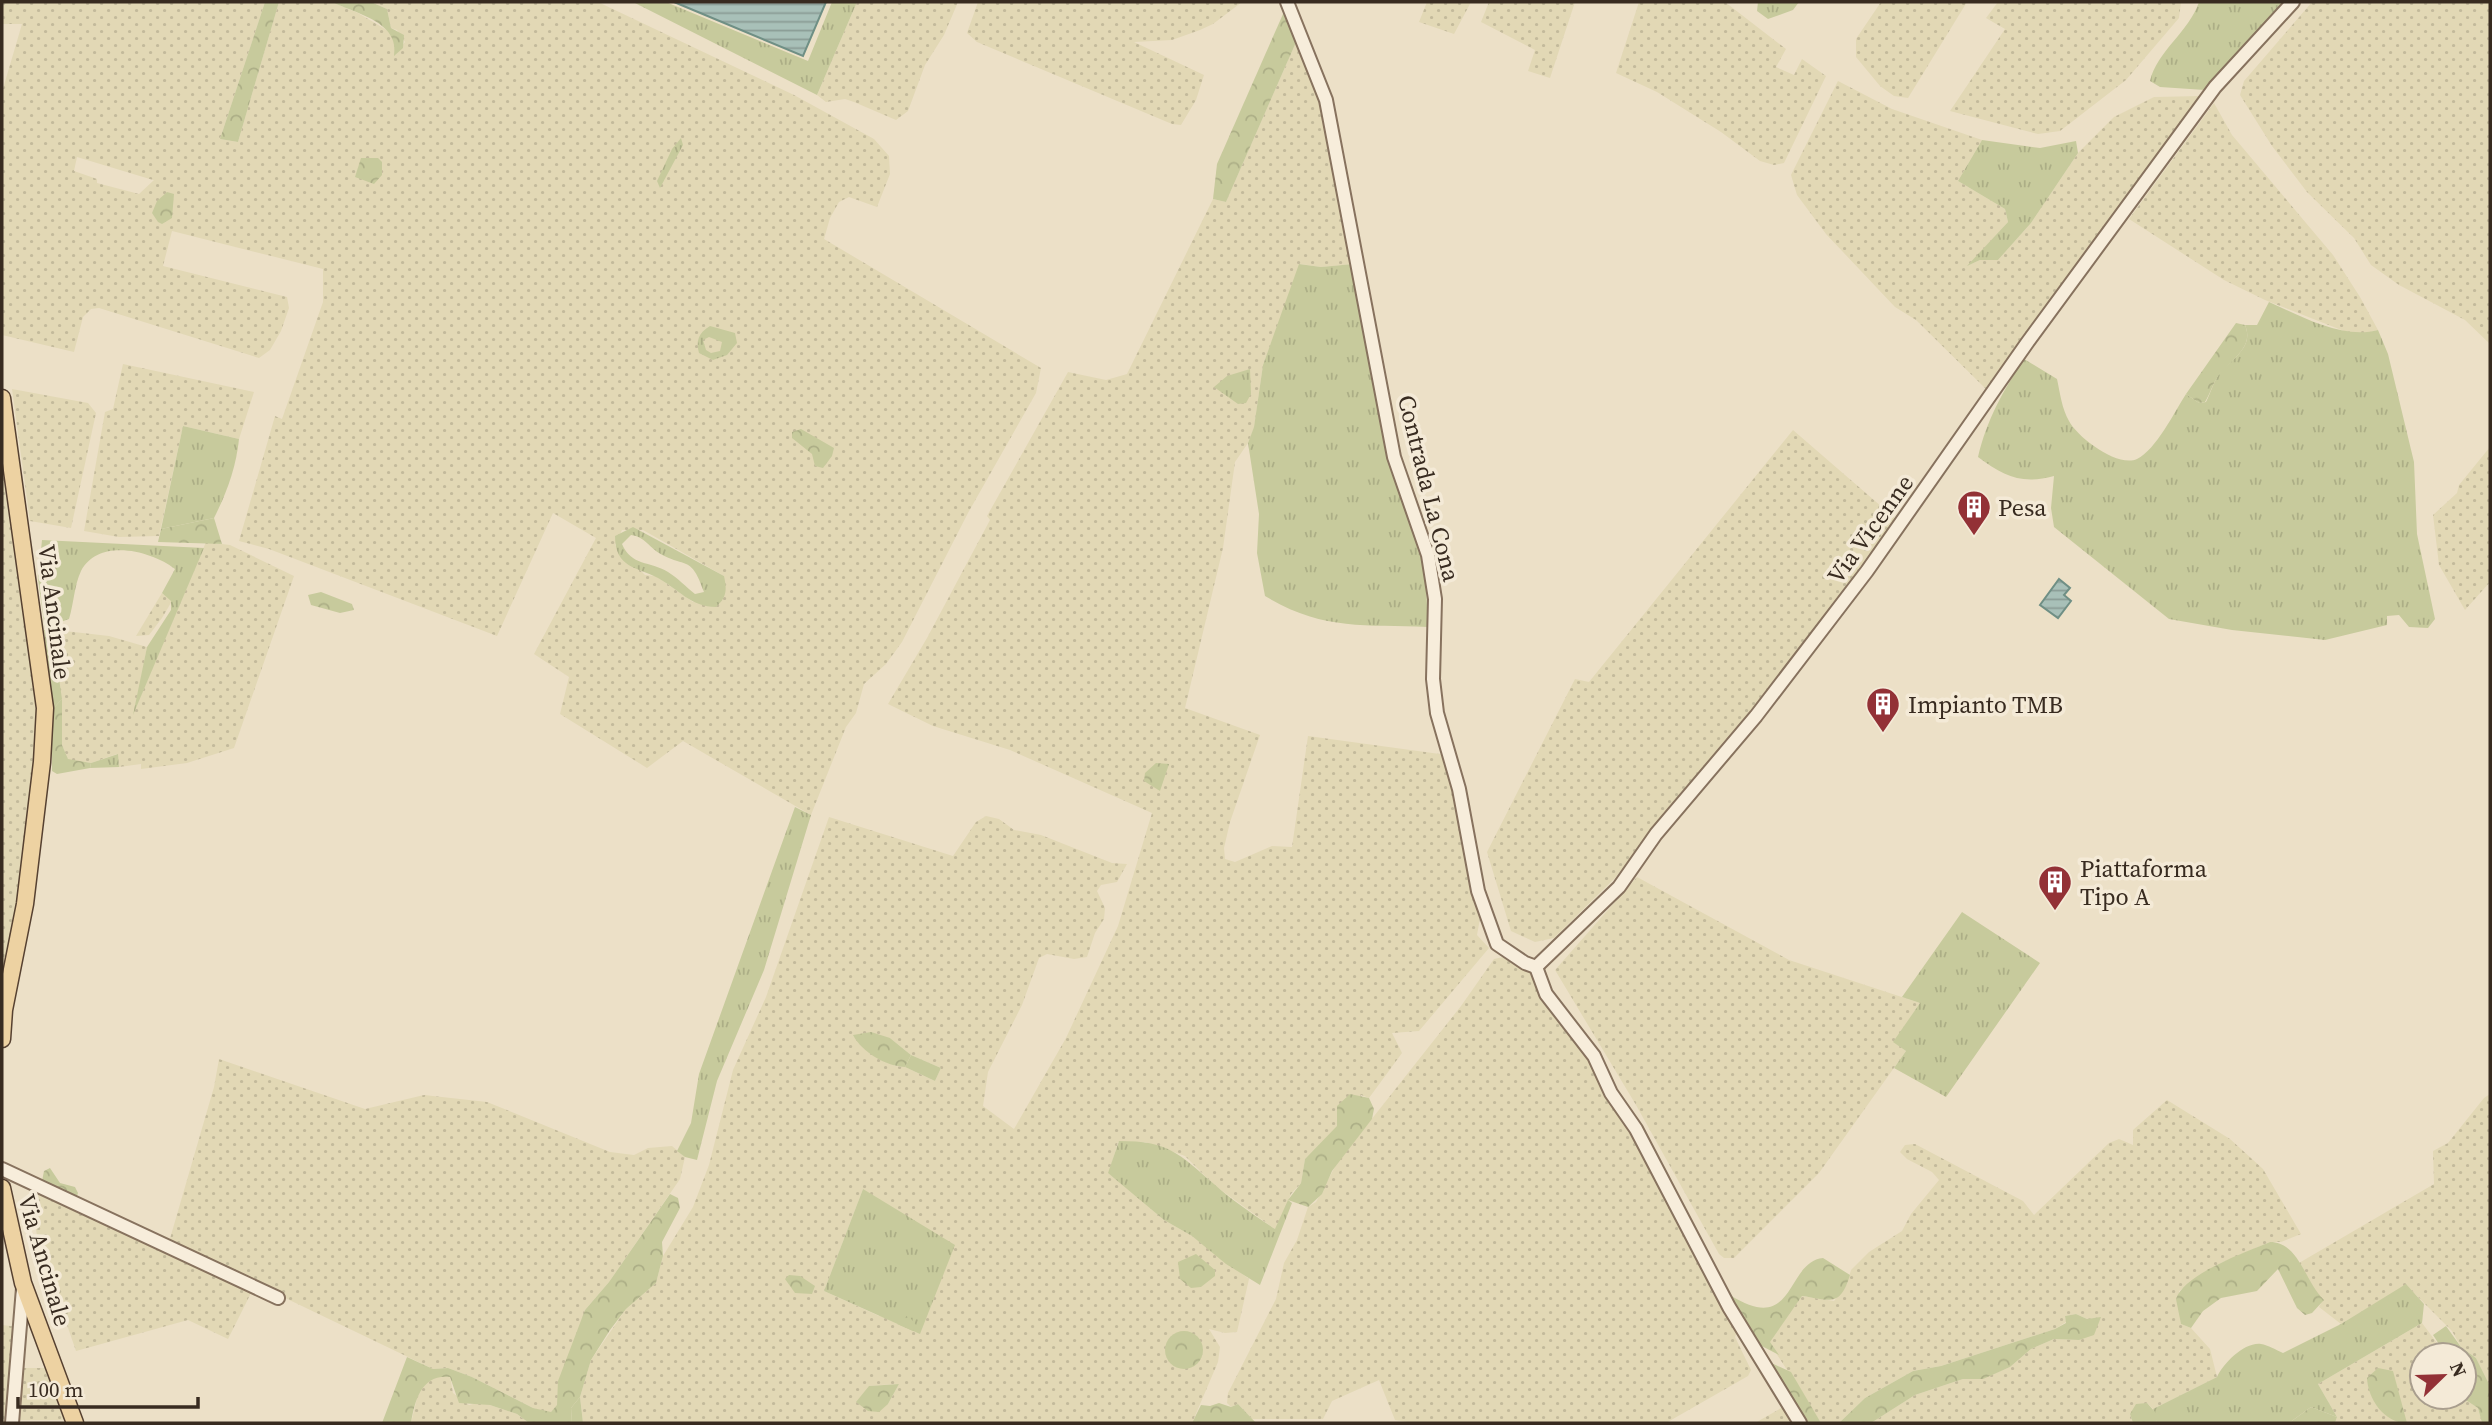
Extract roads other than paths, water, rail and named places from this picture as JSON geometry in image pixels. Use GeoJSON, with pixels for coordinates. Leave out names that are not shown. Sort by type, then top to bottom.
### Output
{"type":"FeatureCollection","features":[{"type":"Feature","properties":{"kind":"main road","name":"Via Ancinale"},"geometry":{"type":"LineString","coordinates":[[2,398],[45,708],[43,762],[25,904],[4,1010],[2,1039]]}},
{"type":"Feature","properties":{"kind":"main road","name":"Via Ancinale"},"geometry":{"type":"LineString","coordinates":[[2,1188],[23,1283],[75,1423]]}},
{"type":"Feature","properties":{"kind":"street","name":"Contrada La Cona"},"geometry":{"type":"LineString","coordinates":[[1287,2],[1326,100],[1394,457],[1428,555],[1435,599],[1433,679],[1437,713],[1459,789],[1478,891],[1497,944],[1536,967]]}},
{"type":"Feature","properties":{"kind":"street","name":"Via Vicenne"},"geometry":{"type":"LineString","coordinates":[[1536,967],[1619,887],[1656,834],[1756,716],[1867,571],[2027,343],[2213,90],[2293,2]]}},
{"type":"Feature","properties":{"kind":"street"},"geometry":{"type":"LineString","coordinates":[[1536,967],[1546,993],[1594,1056],[1611,1093],[1636,1129],[1729,1307],[1800,1423]]}},
{"type":"Feature","properties":{"kind":"street"},"geometry":{"type":"LineString","coordinates":[[2,1168],[278,1298]]}},
{"type":"Feature","properties":{"kind":"street"},"geometry":{"type":"LineString","coordinates":[[12,1423],[23,1283]]}},
{"type":"Feature","properties":{"kind":"water"},"geometry":{"type":"Polygon","coordinates":[[[674,2],[826,2],[803,56],[674,2]]]}},
{"type":"Feature","properties":{"kind":"water"},"geometry":{"type":"Polygon","coordinates":[[[2059,579],[2070,588],[2064,595],[2071,601],[2058,618],[2040,605],[2059,579]]]}},
{"type":"Feature","properties":{"kind":"place","name":"Pesa"},"geometry":{"type":"Point","coordinates":[1974,537]}},
{"type":"Feature","properties":{"kind":"place","name":"Impianto TMB"},"geometry":{"type":"Point","coordinates":[1883,734]}},
{"type":"Feature","properties":{"kind":"place","name":"Piattaforma Tipo A"},"geometry":{"type":"Point","coordinates":[2055,912]}}]}
